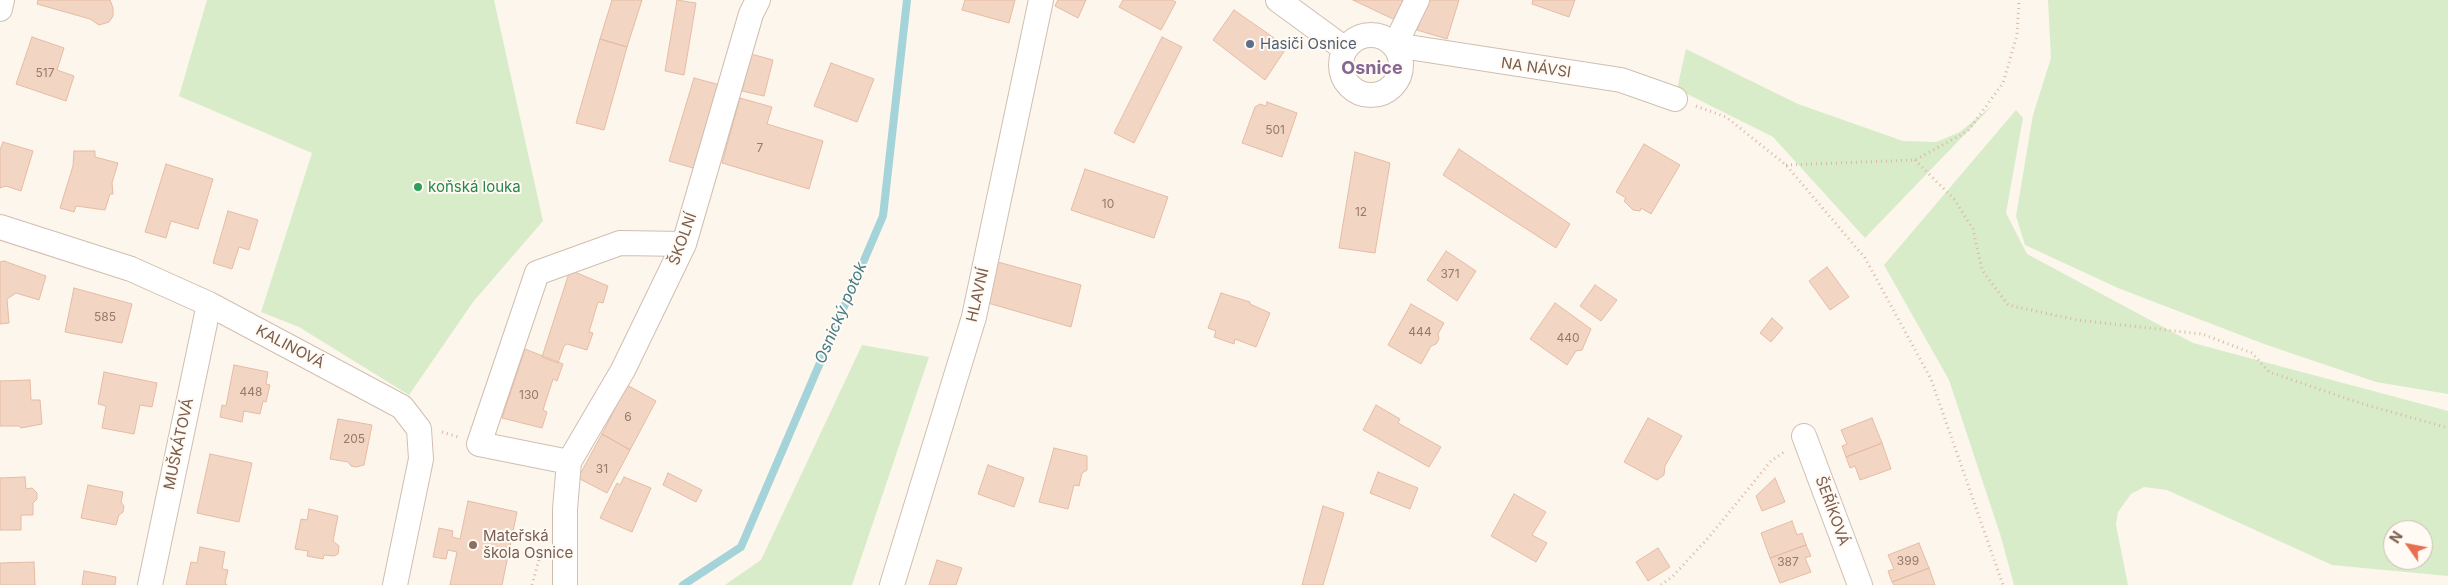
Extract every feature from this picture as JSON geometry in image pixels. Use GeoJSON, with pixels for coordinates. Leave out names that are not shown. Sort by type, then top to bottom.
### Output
{"type":"FeatureCollection","features":[{"type":"Feature","properties":{"kind":"street"},"geometry":{"type":"LineString","coordinates":[[0,9],[2,0]]}},
{"type":"Feature","properties":{"kind":"street","name":"ŠKOLNÍ"},"geometry":{"type":"LineString","coordinates":[[565,585],[565,509],[569,462],[623,370],[684,244],[751,14],[758,0]]}},
{"type":"Feature","properties":{"kind":"street","name":"HLAVNÍ"},"geometry":{"type":"LineString","coordinates":[[892,585],[974,317],[1041,0]]}},
{"type":"Feature","properties":{"kind":"street"},"geometry":{"type":"LineString","coordinates":[[1278,0],[1344,49],[1340,68],[1348,85],[1356,92],[1365,95],[1376,95],[1386,92],[1399,76],[1402,65],[1400,55],[1394,45],[1416,0]]}},
{"type":"Feature","properties":{"kind":"street","name":"NA NÁVSI"},"geometry":{"type":"LineString","coordinates":[[1344,49],[1351,42],[1369,34],[1378,35],[1394,45],[1621,80],[1675,99]]}},
{"type":"Feature","properties":{"kind":"street","name":"KALINOVÁ"},"geometry":{"type":"LineString","coordinates":[[0,227],[132,269],[209,304],[402,407],[419,429]]}},
{"type":"Feature","properties":{"kind":"street"},"geometry":{"type":"LineString","coordinates":[[569,462],[479,444],[537,272],[620,243],[684,244]]}},
{"type":"Feature","properties":{"kind":"street","name":"MUŠKÁTOVÁ"},"geometry":{"type":"LineString","coordinates":[[150,585],[209,304]]}},
{"type":"Feature","properties":{"kind":"street"},"geometry":{"type":"LineString","coordinates":[[395,585],[421,459],[419,429]]}},
{"type":"Feature","properties":{"kind":"street","name":"ŠEŘÍKOVÁ"},"geometry":{"type":"LineString","coordinates":[[1804,436],[1860,585]]}},
{"type":"Feature","properties":{"kind":"path"},"geometry":{"type":"LineString","coordinates":[[1786,165],[1915,160],[1968,132],[2003,83],[2017,34],[2019,0]]}},
{"type":"Feature","properties":{"kind":"path"},"geometry":{"type":"LineString","coordinates":[[1675,99],[1726,117],[1786,165],[1864,258],[1932,379],[2003,585]]}},
{"type":"Feature","properties":{"kind":"path"},"geometry":{"type":"LineString","coordinates":[[1915,160],[1954,199],[1974,229],[1982,270],[2008,304],[2076,320],[2202,334],[2252,353],[2269,372],[2360,404],[2448,428]]}},
{"type":"Feature","properties":{"kind":"path"},"geometry":{"type":"LineString","coordinates":[[419,429],[438,430],[479,444]]}},
{"type":"Feature","properties":{"kind":"path"},"geometry":{"type":"LineString","coordinates":[[1661,585],[1673,576],[1709,537],[1771,461],[1804,436]]}},
{"type":"Feature","properties":{"kind":"green space","name":"koňská louka"},"geometry":{"type":"Polygon","coordinates":[[[207,0],[494,0],[543,221],[473,302],[409,395],[299,327],[261,312],[312,153],[179,96],[207,0]]]}},
{"type":"Feature","properties":{"kind":"green space"},"geometry":{"type":"Polygon","coordinates":[[[2048,0],[2448,0],[2448,394],[2376,382],[2264,344],[2118,288],[2025,245],[2016,216],[2033,115],[2051,58],[2048,0]]]}},
{"type":"Feature","properties":{"kind":"green space"},"geometry":{"type":"Polygon","coordinates":[[[1686,49],[1798,104],[1903,141],[1936,142],[1960,132],[1993,105],[1865,238],[1773,137],[1677,89],[1686,49]]]}},
{"type":"Feature","properties":{"kind":"green space"},"geometry":{"type":"Polygon","coordinates":[[[2016,110],[2023,118],[2006,213],[2027,254],[2193,343],[2448,411],[2448,576],[2385,570],[2433,570],[2433,520],[2383,520],[2383,570],[2332,565],[2167,490],[2144,487],[2131,494],[2118,512],[2116,525],[2128,585],[2014,585],[2001,537],[1949,380],[1884,265],[2016,110]]]}},
{"type":"Feature","properties":{"kind":"green space"},"geometry":{"type":"Polygon","coordinates":[[[862,345],[929,357],[852,585],[725,585],[761,560],[862,345]]]}},
{"type":"Feature","properties":{"kind":"building"},"geometry":{"type":"Polygon","coordinates":[[[38,0],[110,0],[113,16],[109,22],[99,25],[90,19],[37,4],[38,0]]]}},
{"type":"Feature","properties":{"kind":"building"},"geometry":{"type":"Polygon","coordinates":[[[612,0],[642,0],[627,47],[600,39],[612,0]]]}},
{"type":"Feature","properties":{"kind":"building"},"geometry":{"type":"Polygon","coordinates":[[[677,0],[696,3],[684,75],[665,71],[677,0]]]}},
{"type":"Feature","properties":{"kind":"building"},"geometry":{"type":"Polygon","coordinates":[[[965,0],[1015,0],[1009,23],[962,10],[965,0]]]}},
{"type":"Feature","properties":{"kind":"building"},"geometry":{"type":"Polygon","coordinates":[[[1058,0],[1086,0],[1078,18],[1055,6],[1058,0]]]}},
{"type":"Feature","properties":{"kind":"building"},"geometry":{"type":"Polygon","coordinates":[[[1123,0],[1172,0],[1176,2],[1161,30],[1119,7],[1123,0]]]}},
{"type":"Feature","properties":{"kind":"building"},"geometry":{"type":"Polygon","coordinates":[[[1353,0],[1403,0],[1395,20],[1353,0]]]}},
{"type":"Feature","properties":{"kind":"building"},"geometry":{"type":"Polygon","coordinates":[[[1427,0],[1459,0],[1447,39],[1417,30],[1427,0]]]}},
{"type":"Feature","properties":{"kind":"building"},"geometry":{"type":"Polygon","coordinates":[[[1533,0],[1575,0],[1569,17],[1532,4],[1533,0]]]}},
{"type":"Feature","properties":{"kind":"building","name":"Hasiči Osnice"},"geometry":{"type":"Polygon","coordinates":[[[1234,10],[1287,47],[1265,80],[1213,40],[1234,10]]]}},
{"type":"Feature","properties":{"kind":"building"},"geometry":{"type":"Polygon","coordinates":[[[32,37],[64,48],[57,70],[74,76],[66,101],[16,84],[32,37]]]}},
{"type":"Feature","properties":{"kind":"building"},"geometry":{"type":"Polygon","coordinates":[[[1162,37],[1182,47],[1134,143],[1114,133],[1162,37]]]}},
{"type":"Feature","properties":{"kind":"building"},"geometry":{"type":"Polygon","coordinates":[[[600,39],[627,47],[604,130],[576,123],[600,39]]]}},
{"type":"Feature","properties":{"kind":"building"},"geometry":{"type":"Polygon","coordinates":[[[751,54],[773,60],[764,96],[742,91],[751,54]]]}},
{"type":"Feature","properties":{"kind":"building"},"geometry":{"type":"Polygon","coordinates":[[[831,63],[874,79],[857,122],[814,106],[831,63]]]}},
{"type":"Feature","properties":{"kind":"building"},"geometry":{"type":"Polygon","coordinates":[[[694,78],[724,86],[700,170],[669,161],[694,78]]]}},
{"type":"Feature","properties":{"kind":"building"},"geometry":{"type":"Polygon","coordinates":[[[740,98],[772,107],[767,124],[823,141],[809,189],[722,163],[740,98]]]}},
{"type":"Feature","properties":{"kind":"building"},"geometry":{"type":"Polygon","coordinates":[[[1267,102],[1297,113],[1282,157],[1242,143],[1255,107],[1260,104],[1266,106],[1267,102]]]}},
{"type":"Feature","properties":{"kind":"building"},"geometry":{"type":"Polygon","coordinates":[[[3,142],[33,151],[21,191],[6,186],[0,188],[0,150],[3,142]]]}},
{"type":"Feature","properties":{"kind":"building"},"geometry":{"type":"Polygon","coordinates":[[[1644,144],[1680,165],[1651,214],[1641,208],[1640,211],[1633,210],[1624,201],[1626,198],[1616,192],[1644,144]]]}},
{"type":"Feature","properties":{"kind":"building"},"geometry":{"type":"Polygon","coordinates":[[[1459,149],[1570,224],[1556,248],[1443,175],[1459,149]]]}},
{"type":"Feature","properties":{"kind":"building"},"geometry":{"type":"Polygon","coordinates":[[[74,151],[95,151],[95,157],[118,163],[112,183],[113,194],[110,194],[105,210],[76,206],[74,212],[60,208],[73,166],[74,151]]]}},
{"type":"Feature","properties":{"kind":"building"},"geometry":{"type":"Polygon","coordinates":[[[1355,152],[1390,163],[1375,253],[1339,248],[1355,152]]]}},
{"type":"Feature","properties":{"kind":"building"},"geometry":{"type":"Polygon","coordinates":[[[166,164],[213,179],[198,229],[171,221],[166,238],[145,232],[166,164]]]}},
{"type":"Feature","properties":{"kind":"building"},"geometry":{"type":"Polygon","coordinates":[[[1085,169],[1168,197],[1154,238],[1071,210],[1085,169]]]}},
{"type":"Feature","properties":{"kind":"building"},"geometry":{"type":"Polygon","coordinates":[[[228,211],[258,220],[249,250],[239,247],[232,269],[213,263],[228,211]]]}},
{"type":"Feature","properties":{"kind":"building"},"geometry":{"type":"Polygon","coordinates":[[[1446,251],[1476,271],[1457,301],[1427,280],[1446,251]]]}},
{"type":"Feature","properties":{"kind":"building"},"geometry":{"type":"Polygon","coordinates":[[[4,261],[46,276],[39,300],[16,293],[7,299],[9,323],[0,324],[0,262],[4,261]]]}},
{"type":"Feature","properties":{"kind":"building"},"geometry":{"type":"Polygon","coordinates":[[[998,262],[1081,285],[1071,327],[988,303],[998,262]]]}},
{"type":"Feature","properties":{"kind":"building"},"geometry":{"type":"Polygon","coordinates":[[[1827,267],[1849,297],[1830,310],[1809,281],[1827,267]]]}},
{"type":"Feature","properties":{"kind":"building"},"geometry":{"type":"Polygon","coordinates":[[[570,270],[608,286],[603,303],[598,302],[589,332],[593,333],[587,350],[567,344],[564,346],[558,363],[542,357],[570,270]]]}},
{"type":"Feature","properties":{"kind":"building"},"geometry":{"type":"Polygon","coordinates":[[[1595,285],[1617,300],[1601,321],[1580,306],[1595,285]]]}},
{"type":"Feature","properties":{"kind":"building"},"geometry":{"type":"Polygon","coordinates":[[[74,288],[132,304],[122,343],[65,332],[74,288]]]}},
{"type":"Feature","properties":{"kind":"building"},"geometry":{"type":"Polygon","coordinates":[[[1221,293],[1250,302],[1250,304],[1270,313],[1256,347],[1235,339],[1234,344],[1214,337],[1216,331],[1208,328],[1221,293]]]}},
{"type":"Feature","properties":{"kind":"building"},"geometry":{"type":"Polygon","coordinates":[[[1555,303],[1591,329],[1582,350],[1576,351],[1567,365],[1530,339],[1555,303]]]}},
{"type":"Feature","properties":{"kind":"building"},"geometry":{"type":"Polygon","coordinates":[[[1411,304],[1444,323],[1438,334],[1439,339],[1436,344],[1431,346],[1421,364],[1388,345],[1411,304]]]}},
{"type":"Feature","properties":{"kind":"building"},"geometry":{"type":"Polygon","coordinates":[[[1772,318],[1783,328],[1771,342],[1760,333],[1772,318]]]}},
{"type":"Feature","properties":{"kind":"building"},"geometry":{"type":"Polygon","coordinates":[[[525,349],[563,364],[557,381],[553,379],[543,410],[547,412],[542,428],[502,418],[525,349]]]}},
{"type":"Feature","properties":{"kind":"building"},"geometry":{"type":"Polygon","coordinates":[[[234,365],[268,372],[266,384],[270,385],[266,402],[263,401],[260,414],[244,411],[242,422],[220,417],[222,405],[226,406],[234,365]]]}},
{"type":"Feature","properties":{"kind":"building"},"geometry":{"type":"Polygon","coordinates":[[[104,372],[157,383],[152,407],[140,405],[134,434],[102,428],[106,406],[98,404],[104,372]]]}},
{"type":"Feature","properties":{"kind":"building"},"geometry":{"type":"Polygon","coordinates":[[[30,380],[31,400],[40,400],[42,424],[21,428],[19,426],[0,426],[0,381],[30,380]]]}},
{"type":"Feature","properties":{"kind":"building"},"geometry":{"type":"Polygon","coordinates":[[[627,385],[656,401],[630,450],[602,434],[627,385]]]}},
{"type":"Feature","properties":{"kind":"building"},"geometry":{"type":"Polygon","coordinates":[[[1376,405],[1400,419],[1398,423],[1441,447],[1429,467],[1363,430],[1376,405]]]}},
{"type":"Feature","properties":{"kind":"building"},"geometry":{"type":"Polygon","coordinates":[[[1648,418],[1682,436],[1665,466],[1664,475],[1657,480],[1624,462],[1648,418]]]}},
{"type":"Feature","properties":{"kind":"building"},"geometry":{"type":"Polygon","coordinates":[[[1872,418],[1882,443],[1846,457],[1842,446],[1847,444],[1841,430],[1872,418]]]}},
{"type":"Feature","properties":{"kind":"building"},"geometry":{"type":"Polygon","coordinates":[[[338,419],[372,425],[364,465],[356,467],[351,466],[348,462],[330,459],[338,419]]]}},
{"type":"Feature","properties":{"kind":"building"},"geometry":{"type":"Polygon","coordinates":[[[602,434],[630,450],[607,493],[578,478],[602,434]]]}},
{"type":"Feature","properties":{"kind":"building"},"geometry":{"type":"Polygon","coordinates":[[[1882,443],[1891,469],[1860,480],[1855,466],[1850,468],[1846,457],[1882,443]]]}},
{"type":"Feature","properties":{"kind":"building"},"geometry":{"type":"Polygon","coordinates":[[[1054,448],[1087,456],[1087,470],[1082,473],[1079,486],[1074,485],[1068,509],[1039,502],[1054,448]]]}},
{"type":"Feature","properties":{"kind":"building"},"geometry":{"type":"Polygon","coordinates":[[[210,454],[252,463],[239,522],[197,513],[210,454]]]}},
{"type":"Feature","properties":{"kind":"building"},"geometry":{"type":"Polygon","coordinates":[[[988,465],[1024,478],[1014,507],[978,494],[988,465]]]}},
{"type":"Feature","properties":{"kind":"building"},"geometry":{"type":"Polygon","coordinates":[[[1378,472],[1418,488],[1410,509],[1370,493],[1378,472]]]}},
{"type":"Feature","properties":{"kind":"building"},"geometry":{"type":"Polygon","coordinates":[[[668,473],[702,490],[696,502],[663,485],[668,473]]]}},
{"type":"Feature","properties":{"kind":"building"},"geometry":{"type":"Polygon","coordinates":[[[25,477],[26,489],[32,488],[37,493],[37,499],[33,503],[33,515],[21,515],[21,530],[0,530],[0,478],[25,477]]]}},
{"type":"Feature","properties":{"kind":"building"},"geometry":{"type":"Polygon","coordinates":[[[624,477],[651,488],[632,532],[600,518],[617,483],[620,485],[624,477]]]}},
{"type":"Feature","properties":{"kind":"building"},"geometry":{"type":"Polygon","coordinates":[[[1775,478],[1785,502],[1762,511],[1756,496],[1775,478]]]}},
{"type":"Feature","properties":{"kind":"building"},"geometry":{"type":"Polygon","coordinates":[[[88,485],[123,492],[121,502],[124,506],[123,512],[119,515],[116,525],[81,518],[88,485]]]}},
{"type":"Feature","properties":{"kind":"building"},"geometry":{"type":"Polygon","coordinates":[[[1514,494],[1546,512],[1532,535],[1547,543],[1536,562],[1491,536],[1514,494]]]}},
{"type":"Feature","properties":{"kind":"building","name":"Mateřská škola Osnice"},"geometry":{"type":"Polygon","coordinates":[[[468,501],[517,512],[502,585],[450,585],[457,552],[448,550],[446,559],[433,557],[439,528],[453,531],[452,537],[460,539],[468,501]]]}},
{"type":"Feature","properties":{"kind":"building"},"geometry":{"type":"Polygon","coordinates":[[[1323,506],[1344,513],[1323,585],[1302,585],[1323,506]]]}},
{"type":"Feature","properties":{"kind":"building"},"geometry":{"type":"Polygon","coordinates":[[[309,509],[338,516],[333,541],[339,546],[338,554],[334,556],[324,555],[323,559],[307,556],[308,551],[295,549],[301,519],[307,520],[309,509]]]}},
{"type":"Feature","properties":{"kind":"building"},"geometry":{"type":"Polygon","coordinates":[[[1792,521],[1797,535],[1802,533],[1806,545],[1770,558],[1761,533],[1792,521]]]}},
{"type":"Feature","properties":{"kind":"building"},"geometry":{"type":"Polygon","coordinates":[[[1919,543],[1929,568],[1892,582],[1888,571],[1894,569],[1888,555],[1919,543]]]}},
{"type":"Feature","properties":{"kind":"building"},"geometry":{"type":"Polygon","coordinates":[[[1806,545],[1811,556],[1805,558],[1811,572],[1780,583],[1770,558],[1806,545]]]}},
{"type":"Feature","properties":{"kind":"building"},"geometry":{"type":"Polygon","coordinates":[[[200,547],[225,552],[222,569],[228,570],[225,583],[227,585],[186,585],[191,562],[197,563],[200,547]]]}},
{"type":"Feature","properties":{"kind":"building"},"geometry":{"type":"Polygon","coordinates":[[[1658,548],[1670,567],[1648,581],[1636,562],[1658,548]]]}},
{"type":"Feature","properties":{"kind":"building"},"geometry":{"type":"Polygon","coordinates":[[[937,560],[962,568],[956,585],[929,585],[937,560]]]}},
{"type":"Feature","properties":{"kind":"building"},"geometry":{"type":"Polygon","coordinates":[[[34,562],[35,585],[0,585],[0,563],[34,562]]]}},
{"type":"Feature","properties":{"kind":"building"},"geometry":{"type":"Polygon","coordinates":[[[1929,568],[1935,585],[1894,585],[1892,582],[1929,568]]]}},
{"type":"Feature","properties":{"kind":"building"},"geometry":{"type":"Polygon","coordinates":[[[84,571],[116,577],[115,585],[82,585],[84,571]]]}},
{"type":"Feature","properties":{"kind":"waterway","name":"Osnický potok"},"geometry":{"type":"LineString","coordinates":[[683,585],[741,547],[883,216],[907,0]]}},
{"type":"Feature","properties":{"kind":"place","name":"Hasiči Osnice"},"geometry":{"type":"Point","coordinates":[1250,44]}},
{"type":"Feature","properties":{"kind":"place","name":"koňská louka"},"geometry":{"type":"Point","coordinates":[418,187]}},
{"type":"Feature","properties":{"kind":"place","name":"Mateřská škola Osnice"},"geometry":{"type":"Point","coordinates":[473,545]}},
{"type":"Feature","properties":{"kind":"district","name":"Osnice"},"geometry":{"type":"Point","coordinates":[1372,69]}}]}
